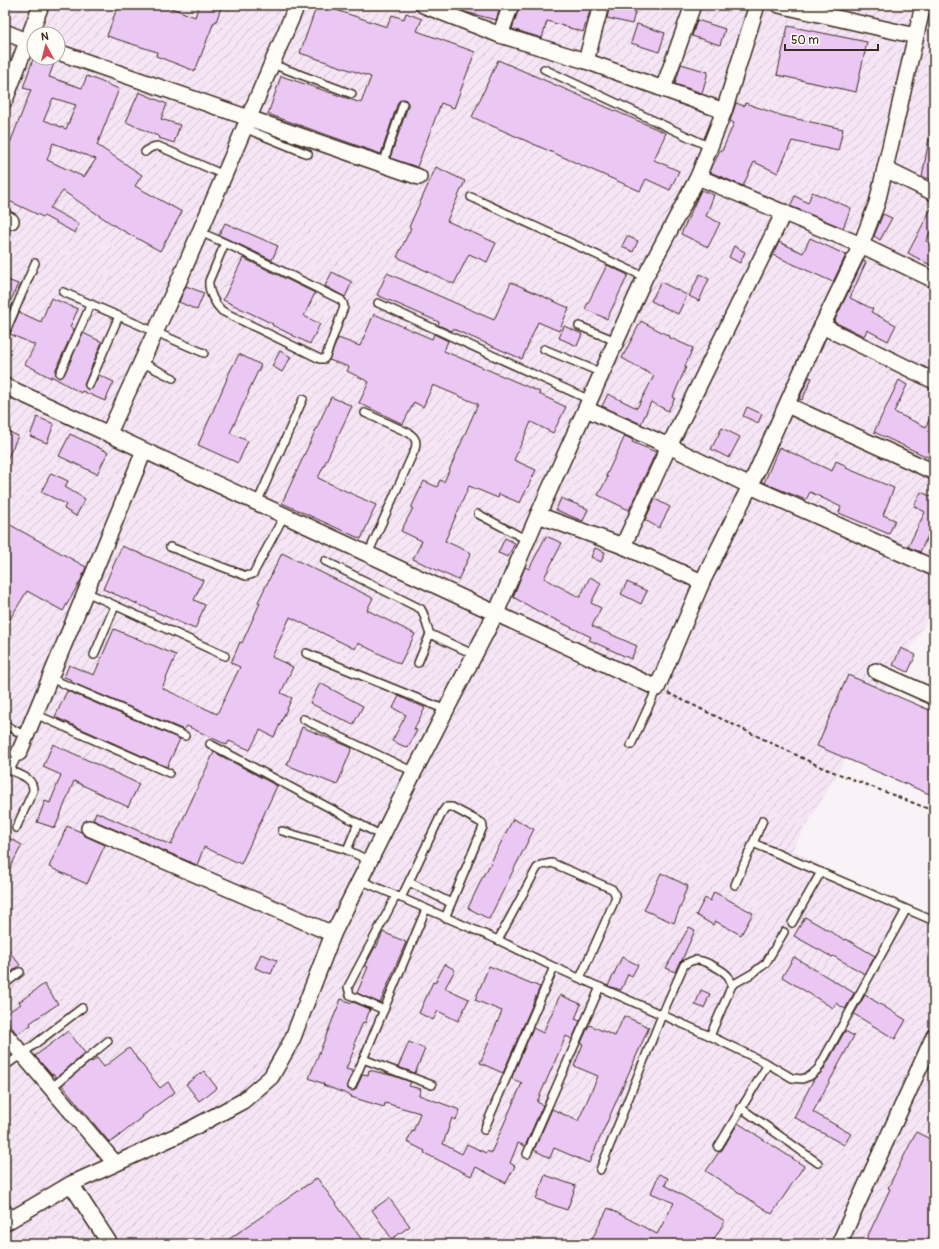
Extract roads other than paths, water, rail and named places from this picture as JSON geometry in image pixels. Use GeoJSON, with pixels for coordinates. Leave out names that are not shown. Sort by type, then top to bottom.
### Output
{"type":"FeatureCollection","features":[{"type":"Feature","properties":{"kind":"street"},"geometry":{"type":"LineString","coordinates":[[35,26],[41,5]]}},
{"type":"Feature","properties":{"kind":"street"},"geometry":{"type":"LineString","coordinates":[[109,433],[200,232],[297,5]]}},
{"type":"Feature","properties":{"kind":"street"},"geometry":{"type":"LineString","coordinates":[[500,34],[511,5]]}},
{"type":"Feature","properties":{"kind":"street"},"geometry":{"type":"LineString","coordinates":[[586,61],[601,5]]}},
{"type":"Feature","properties":{"kind":"street"},"geometry":{"type":"LineString","coordinates":[[663,89],[693,5]]}},
{"type":"Feature","properties":{"kind":"street"},"geometry":{"type":"LineString","coordinates":[[8,1215],[115,1163],[189,1130],[244,1101],[271,1077],[292,1040],[333,934],[496,613],[538,515],[645,277],[698,177],[724,111],[757,5]]}},
{"type":"Feature","properties":{"kind":"street"},"geometry":{"type":"LineString","coordinates":[[779,5],[916,36]]}},
{"type":"Feature","properties":{"kind":"street"},"geometry":{"type":"LineString","coordinates":[[5,386],[657,688],[702,582],[750,486],[822,326],[861,245],[877,204],[923,5]]}},
{"type":"Feature","properties":{"kind":"street"},"geometry":{"type":"LineString","coordinates":[[431,6],[500,34],[586,61],[724,111]]}},
{"type":"Feature","properties":{"kind":"street"},"geometry":{"type":"LineString","coordinates":[[5,32],[26,41]]}},
{"type":"Feature","properties":{"kind":"street"},"geometry":{"type":"LineString","coordinates":[[5,100],[26,54]]}},
{"type":"Feature","properties":{"kind":"street"},"geometry":{"type":"LineString","coordinates":[[66,55],[247,123],[382,164],[419,177]]}},
{"type":"Feature","properties":{"kind":"street"},"geometry":{"type":"LineString","coordinates":[[885,169],[934,193]]}},
{"type":"Feature","properties":{"kind":"street"},"geometry":{"type":"LineString","coordinates":[[698,177],[861,245],[934,280]]}},
{"type":"Feature","properties":{"kind":"street"},"geometry":{"type":"LineString","coordinates":[[623,546],[669,446],[784,212]]}},
{"type":"Feature","properties":{"kind":"street"},"geometry":{"type":"LineString","coordinates":[[822,326],[934,381]]}},
{"type":"Feature","properties":{"kind":"street"},"geometry":{"type":"LineString","coordinates":[[588,404],[750,486],[934,568]]}},
{"type":"Feature","properties":{"kind":"street"},"geometry":{"type":"LineString","coordinates":[[787,405],[934,472]]}},
{"type":"Feature","properties":{"kind":"street"},"geometry":{"type":"LineString","coordinates":[[19,753],[144,451]]}},
{"type":"Feature","properties":{"kind":"street"},"geometry":{"type":"LineString","coordinates":[[538,515],[623,546],[702,582]]}},
{"type":"Feature","properties":{"kind":"street"},"geometry":{"type":"LineString","coordinates":[[876,671],[934,697]]}},
{"type":"Feature","properties":{"kind":"street"},"geometry":{"type":"LineString","coordinates":[[88,828],[333,934]]}},
{"type":"Feature","properties":{"kind":"street"},"geometry":{"type":"LineString","coordinates":[[5,1034],[115,1163]]}},
{"type":"Feature","properties":{"kind":"street"},"geometry":{"type":"LineString","coordinates":[[839,1244],[934,1036]]}},
{"type":"Feature","properties":{"kind":"street"},"geometry":{"type":"LineString","coordinates":[[71,1184],[110,1244]]}},
{"type":"Feature","properties":{"kind":"lane"},"geometry":{"type":"LineString","coordinates":[[272,64],[352,94]]}},
{"type":"Feature","properties":{"kind":"lane"},"geometry":{"type":"LineString","coordinates":[[544,69],[710,147]]}},
{"type":"Feature","properties":{"kind":"lane"},"geometry":{"type":"LineString","coordinates":[[382,164],[403,104]]}},
{"type":"Feature","properties":{"kind":"lane"},"geometry":{"type":"LineString","coordinates":[[247,123],[308,154]]}},
{"type":"Feature","properties":{"kind":"lane"},"geometry":{"type":"LineString","coordinates":[[145,152],[149,148],[158,146],[224,175]]}},
{"type":"Feature","properties":{"kind":"lane"},"geometry":{"type":"LineString","coordinates":[[471,197],[645,277]]}},
{"type":"Feature","properties":{"kind":"lane"},"geometry":{"type":"LineString","coordinates":[[200,232],[225,243],[341,300],[344,303],[344,307],[324,359],[320,359],[222,311],[216,305],[208,286],[225,243]]}},
{"type":"Feature","properties":{"kind":"lane"},"geometry":{"type":"LineString","coordinates":[[5,333],[36,263]]}},
{"type":"Feature","properties":{"kind":"lane"},"geometry":{"type":"LineString","coordinates":[[63,292],[204,353]]}},
{"type":"Feature","properties":{"kind":"lane"},"geometry":{"type":"LineString","coordinates":[[378,303],[588,404]]}},
{"type":"Feature","properties":{"kind":"lane"},"geometry":{"type":"LineString","coordinates":[[60,373],[91,304]]}},
{"type":"Feature","properties":{"kind":"lane"},"geometry":{"type":"LineString","coordinates":[[89,385],[119,316]]}},
{"type":"Feature","properties":{"kind":"lane"},"geometry":{"type":"LineString","coordinates":[[579,326],[616,341]]}},
{"type":"Feature","properties":{"kind":"lane"},"geometry":{"type":"LineString","coordinates":[[544,349],[602,373]]}},
{"type":"Feature","properties":{"kind":"lane"},"geometry":{"type":"LineString","coordinates":[[141,362],[173,378]]}},
{"type":"Feature","properties":{"kind":"lane"},"geometry":{"type":"LineString","coordinates":[[257,503],[303,399]]}},
{"type":"Feature","properties":{"kind":"lane"},"geometry":{"type":"LineString","coordinates":[[365,413],[409,433],[414,437],[416,442],[415,449],[368,554]]}},
{"type":"Feature","properties":{"kind":"lane"},"geometry":{"type":"LineString","coordinates":[[478,514],[527,540]]}},
{"type":"Feature","properties":{"kind":"lane"},"geometry":{"type":"LineString","coordinates":[[170,547],[246,576],[250,575],[253,574],[284,516]]}},
{"type":"Feature","properties":{"kind":"lane"},"geometry":{"type":"LineString","coordinates":[[325,562],[421,609],[425,615],[427,628],[430,634],[475,655]]}},
{"type":"Feature","properties":{"kind":"lane"},"geometry":{"type":"LineString","coordinates":[[86,592],[225,656]]}},
{"type":"Feature","properties":{"kind":"lane"},"geometry":{"type":"LineString","coordinates":[[94,655],[115,606]]}},
{"type":"Feature","properties":{"kind":"lane"},"geometry":{"type":"LineString","coordinates":[[418,663],[430,634]]}},
{"type":"Feature","properties":{"kind":"lane"},"geometry":{"type":"LineString","coordinates":[[306,653],[446,710]]}},
{"type":"Feature","properties":{"kind":"lane"},"geometry":{"type":"LineString","coordinates":[[50,678],[185,736]]}},
{"type":"Feature","properties":{"kind":"lane"},"geometry":{"type":"LineString","coordinates":[[630,745],[657,688]]}},
{"type":"Feature","properties":{"kind":"lane"},"geometry":{"type":"LineString","coordinates":[[35,714],[169,773]]}},
{"type":"Feature","properties":{"kind":"lane"},"geometry":{"type":"LineString","coordinates":[[303,719],[414,772]]}},
{"type":"Feature","properties":{"kind":"lane"},"geometry":{"type":"LineString","coordinates":[[5,725],[26,736]]}},
{"type":"Feature","properties":{"kind":"lane"},"geometry":{"type":"LineString","coordinates":[[210,744],[382,836]]}},
{"type":"Feature","properties":{"kind":"lane"},"geometry":{"type":"LineString","coordinates":[[16,828],[33,791],[33,785],[30,780],[8,770],[19,753]]}},
{"type":"Feature","properties":{"kind":"lane"},"geometry":{"type":"LineString","coordinates":[[384,1010],[350,995],[348,987],[409,882],[443,811],[446,808],[452,807],[482,823],[483,827],[445,918]]}},
{"type":"Feature","properties":{"kind":"lane"},"geometry":{"type":"LineString","coordinates":[[735,885],[764,820]]}},
{"type":"Feature","properties":{"kind":"lane"},"geometry":{"type":"LineString","coordinates":[[347,850],[358,823]]}},
{"type":"Feature","properties":{"kind":"lane"},"geometry":{"type":"LineString","coordinates":[[282,831],[347,850],[370,861]]}},
{"type":"Feature","properties":{"kind":"lane"},"geometry":{"type":"LineString","coordinates":[[754,843],[934,921]]}},
{"type":"Feature","properties":{"kind":"lane"},"geometry":{"type":"LineString","coordinates":[[498,940],[537,868],[541,865],[552,863],[612,889],[616,897],[580,978]]}},
{"type":"Feature","properties":{"kind":"lane"},"geometry":{"type":"LineString","coordinates":[[792,923],[821,872]]}},
{"type":"Feature","properties":{"kind":"lane"},"geometry":{"type":"LineString","coordinates":[[360,880],[498,940],[554,967],[710,1036],[768,1064],[792,1078],[802,1080],[810,1076],[818,1069],[906,910]]}},
{"type":"Feature","properties":{"kind":"lane"},"geometry":{"type":"LineString","coordinates":[[409,882],[451,903]]}},
{"type":"Feature","properties":{"kind":"lane"},"geometry":{"type":"LineString","coordinates":[[352,1086],[426,909]]}},
{"type":"Feature","properties":{"kind":"lane"},"geometry":{"type":"LineString","coordinates":[[710,1036],[732,985],[753,973],[766,963],[784,932]]}},
{"type":"Feature","properties":{"kind":"lane"},"geometry":{"type":"LineString","coordinates":[[600,1170],[662,1015],[684,965],[688,962],[696,960],[706,962],[721,970],[729,977],[732,985]]}},
{"type":"Feature","properties":{"kind":"lane"},"geometry":{"type":"LineString","coordinates":[[484,1130],[554,967]]}},
{"type":"Feature","properties":{"kind":"lane"},"geometry":{"type":"LineString","coordinates":[[5,984],[20,972]]}},
{"type":"Feature","properties":{"kind":"lane"},"geometry":{"type":"LineString","coordinates":[[527,1154],[600,987]]}},
{"type":"Feature","properties":{"kind":"lane"},"geometry":{"type":"LineString","coordinates":[[5,1066],[82,1008]]}},
{"type":"Feature","properties":{"kind":"lane"},"geometry":{"type":"LineString","coordinates":[[51,1088],[108,1041]]}},
{"type":"Feature","properties":{"kind":"lane"},"geometry":{"type":"LineString","coordinates":[[364,1059],[432,1085]]}},
{"type":"Feature","properties":{"kind":"lane"},"geometry":{"type":"LineString","coordinates":[[718,1147],[768,1064]]}},
{"type":"Feature","properties":{"kind":"lane"},"geometry":{"type":"LineString","coordinates":[[741,1108],[818,1163]]}}]}
